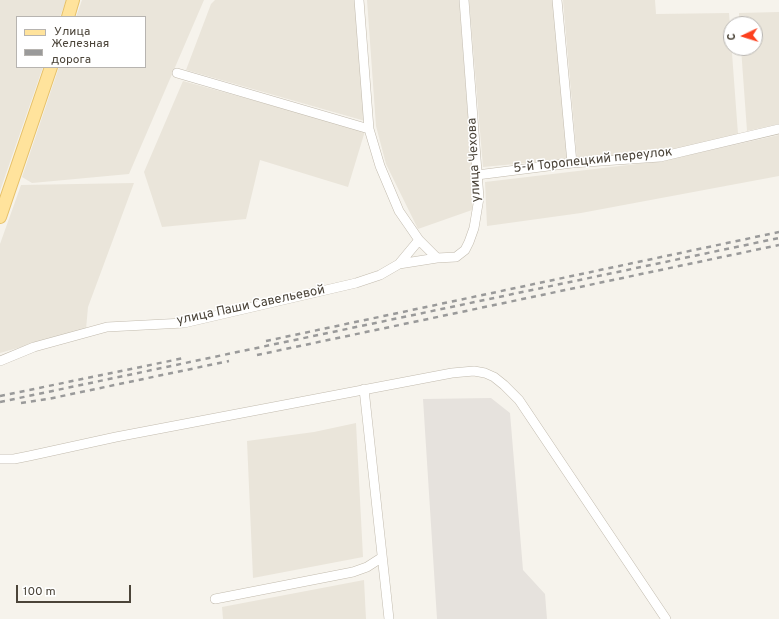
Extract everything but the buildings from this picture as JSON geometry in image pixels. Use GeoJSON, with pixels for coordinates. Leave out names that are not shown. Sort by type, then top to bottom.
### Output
{"type":"FeatureCollection","features":[{"type":"Feature","properties":{"kind":"main road"},"geometry":{"type":"LineString","coordinates":[[68,16],[73,0]]}},
{"type":"Feature","properties":{"kind":"main road"},"geometry":{"type":"LineString","coordinates":[[0,217],[51,68]]}},
{"type":"Feature","properties":{"kind":"street"},"geometry":{"type":"LineString","coordinates":[[359,0],[369,129],[380,166],[400,211],[419,240],[437,258]]}},
{"type":"Feature","properties":{"kind":"street","name":"улица Чехова"},"geometry":{"type":"LineString","coordinates":[[399,264],[437,258],[456,257],[465,250],[474,228],[479,198],[464,0]]}},
{"type":"Feature","properties":{"kind":"street"},"geometry":{"type":"LineString","coordinates":[[557,0],[572,163]]}},
{"type":"Feature","properties":{"kind":"street"},"geometry":{"type":"LineString","coordinates":[[177,73],[369,129]]}},
{"type":"Feature","properties":{"kind":"street","name":"5-й Торопецкий переулок"},"geometry":{"type":"LineString","coordinates":[[477,175],[572,163],[660,156],[779,129]]}},
{"type":"Feature","properties":{"kind":"street","name":"улица Паши Савельевой"},"geometry":{"type":"LineString","coordinates":[[0,361],[34,347],[107,327],[184,323],[356,283],[380,275],[399,264],[419,240]]}},
{"type":"Feature","properties":{"kind":"street"},"geometry":{"type":"LineString","coordinates":[[0,459],[14,459],[116,437],[364,389],[464,371],[479,372],[494,377],[519,400],[666,619]]}},
{"type":"Feature","properties":{"kind":"street"},"geometry":{"type":"LineString","coordinates":[[364,389],[381,558],[389,619]]}},
{"type":"Feature","properties":{"kind":"street"},"geometry":{"type":"LineString","coordinates":[[215,599],[353,572],[367,567],[381,558]]}},
{"type":"Feature","properties":{"kind":"shaded area"},"geometry":{"type":"Polygon","coordinates":[[[0,0],[66,0],[60,16],[16,16],[16,68],[43,68],[0,191],[0,0]]]}},
{"type":"Feature","properties":{"kind":"shaded area"},"geometry":{"type":"Polygon","coordinates":[[[82,0],[204,0],[129,174],[32,183],[22,177],[59,68],[146,68],[146,16],[76,16],[82,0]]]}},
{"type":"Feature","properties":{"kind":"shaded area"},"geometry":{"type":"Polygon","coordinates":[[[215,0],[356,0],[365,121],[186,70],[211,4],[215,0]]]}},
{"type":"Feature","properties":{"kind":"shaded area"},"geometry":{"type":"Polygon","coordinates":[[[367,0],[459,0],[471,153],[473,193],[472,210],[418,229],[386,164],[376,126],[367,0]]]}},
{"type":"Feature","properties":{"kind":"shaded area"},"geometry":{"type":"Polygon","coordinates":[[[469,0],[554,0],[569,159],[483,167],[469,0]]]}},
{"type":"Feature","properties":{"kind":"shaded area"},"geometry":{"type":"Polygon","coordinates":[[[563,0],[655,0],[656,14],[729,13],[729,16],[723,16],[723,56],[732,56],[738,134],[660,153],[577,160],[563,0]]]}},
{"type":"Feature","properties":{"kind":"shaded area"},"geometry":{"type":"Polygon","coordinates":[[[779,12],[779,124],[747,131],[742,56],[763,56],[763,16],[739,16],[739,13],[779,12]]]}},
{"type":"Feature","properties":{"kind":"shaded area"},"geometry":{"type":"Polygon","coordinates":[[[183,81],[365,131],[348,187],[260,160],[246,219],[162,227],[144,172],[183,81]]]}},
{"type":"Feature","properties":{"kind":"shaded area"},"geometry":{"type":"Polygon","coordinates":[[[779,135],[779,176],[581,213],[487,226],[485,182],[662,161],[779,135]]]}},
{"type":"Feature","properties":{"kind":"shaded area"},"geometry":{"type":"Polygon","coordinates":[[[134,183],[88,307],[86,329],[0,353],[0,244],[21,185],[134,183]]]}},
{"type":"Feature","properties":{"kind":"shaded area"},"geometry":{"type":"Polygon","coordinates":[[[491,398],[510,413],[523,570],[545,594],[547,619],[437,619],[423,399],[491,398]]]}},
{"type":"Feature","properties":{"kind":"shaded area"},"geometry":{"type":"Polygon","coordinates":[[[356,423],[363,557],[253,578],[247,441],[314,432],[356,423]]]}},
{"type":"Feature","properties":{"kind":"shaded area"},"geometry":{"type":"Polygon","coordinates":[[[364,580],[366,619],[223,619],[222,607],[364,580]]]}},
{"type":"Feature","properties":{"kind":"railway"},"geometry":{"type":"LineString","coordinates":[[266,341],[779,232]]}},
{"type":"Feature","properties":{"kind":"railway"},"geometry":{"type":"LineString","coordinates":[[0,402],[779,238]]}},
{"type":"Feature","properties":{"kind":"railway"},"geometry":{"type":"LineString","coordinates":[[257,355],[779,245]]}},
{"type":"Feature","properties":{"kind":"railway"},"geometry":{"type":"LineString","coordinates":[[0,396],[184,358]]}},
{"type":"Feature","properties":{"kind":"railway"},"geometry":{"type":"LineString","coordinates":[[21,403],[48,399],[229,361]]}}]}
